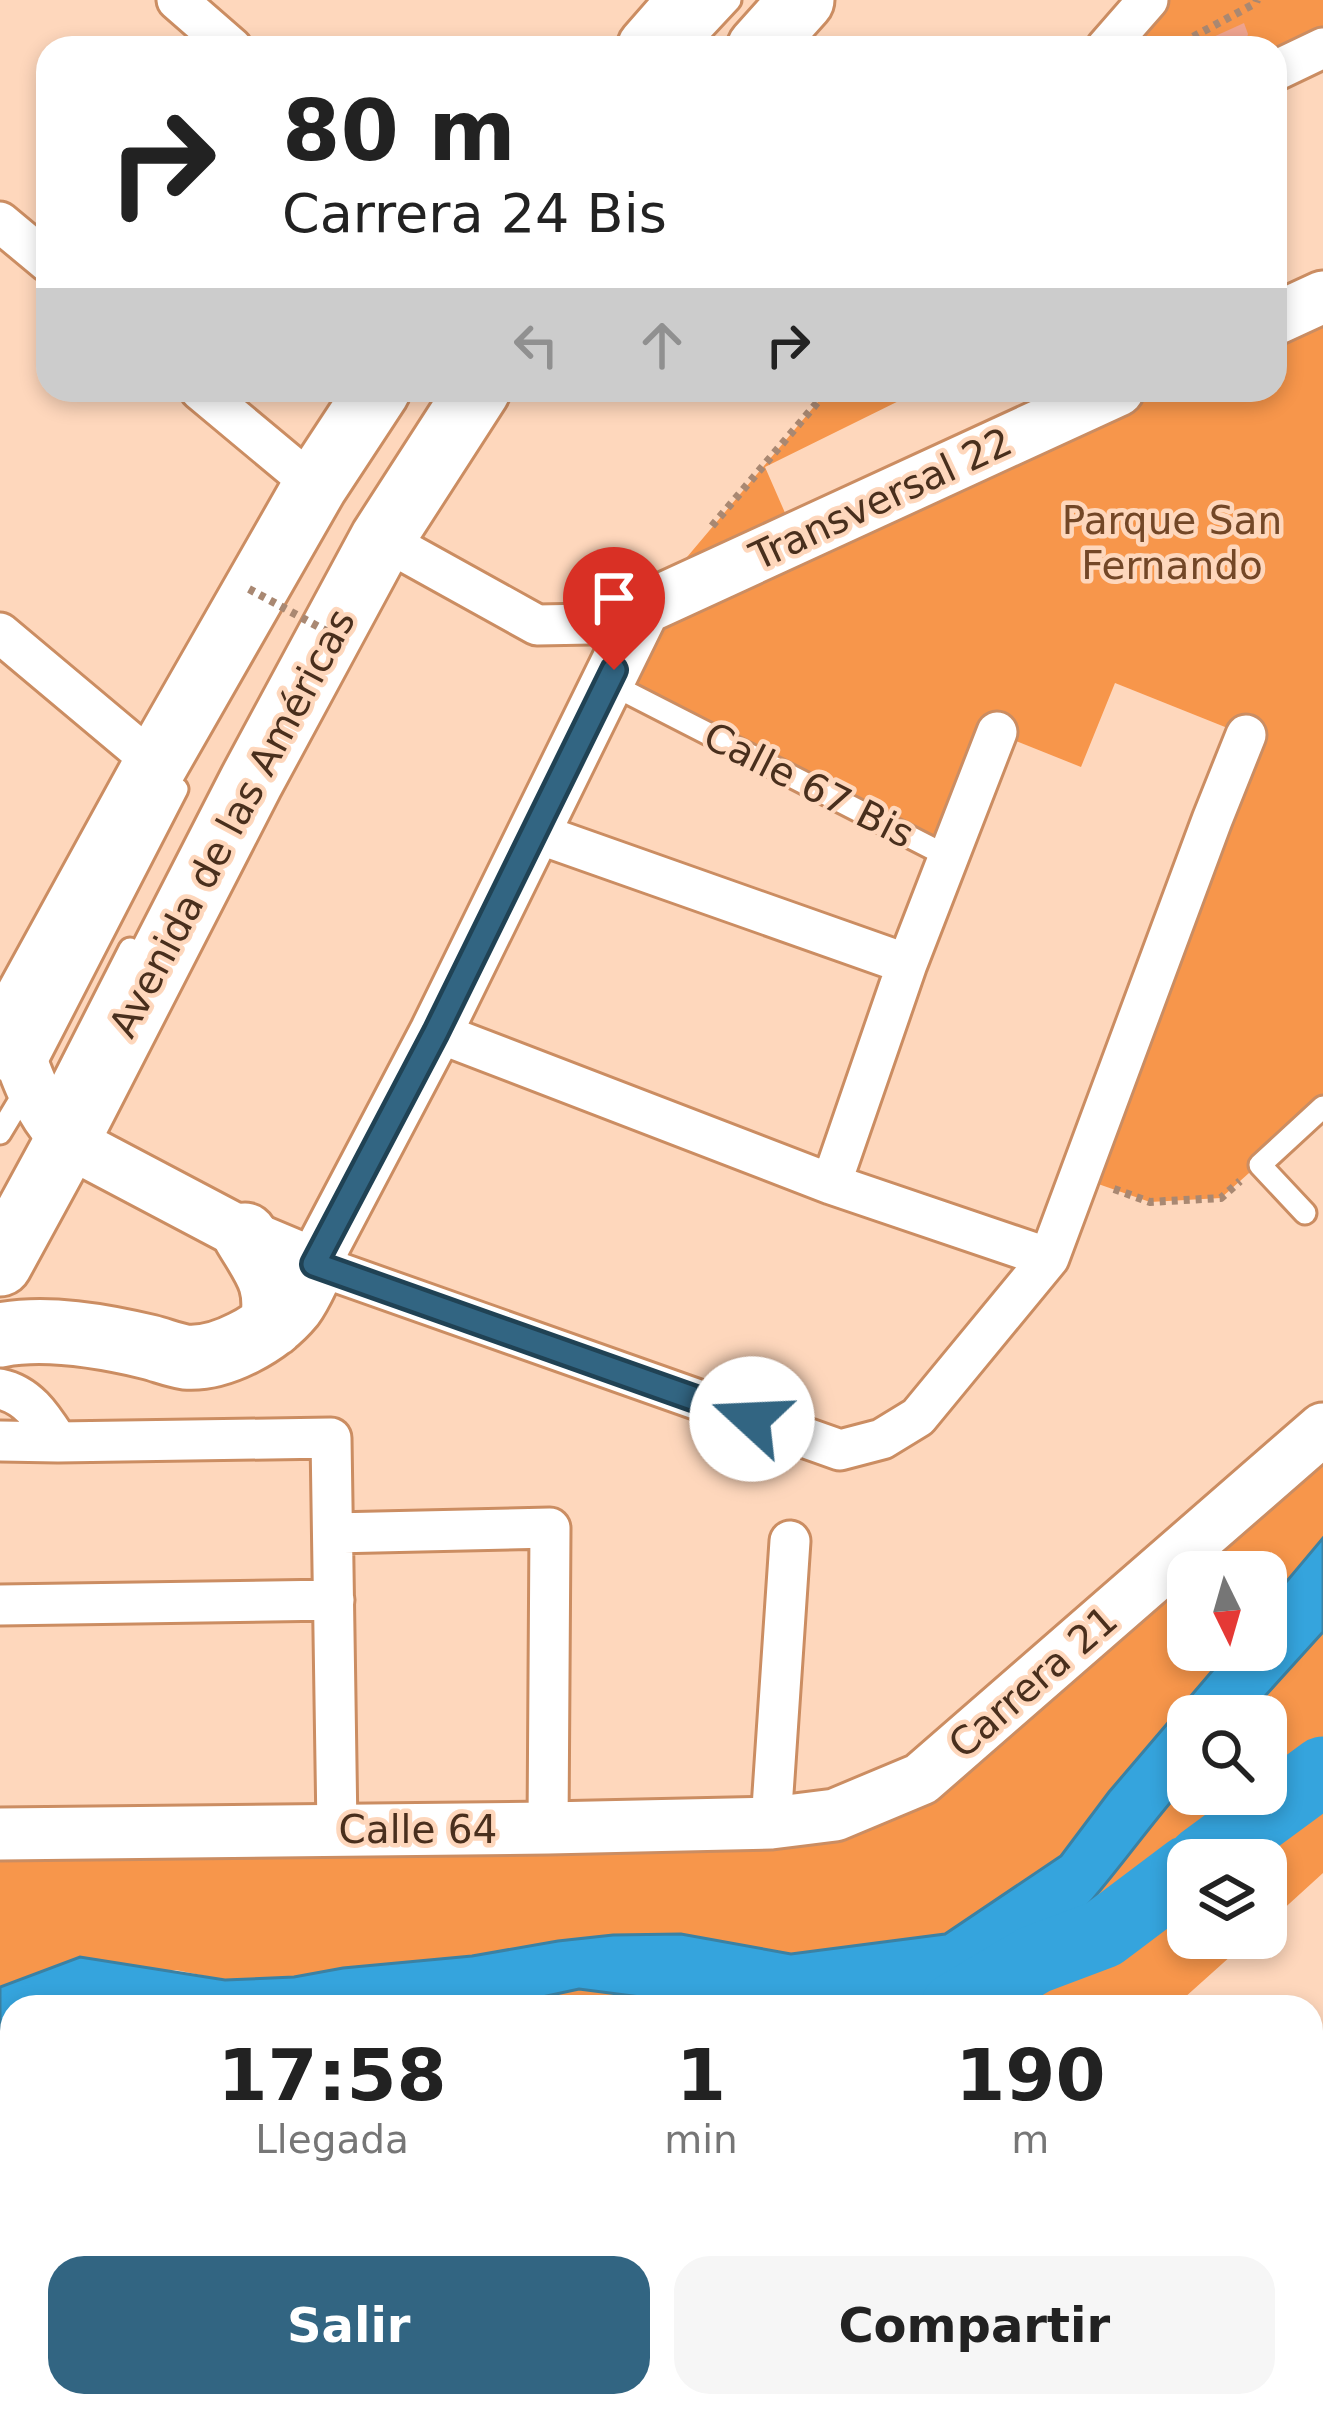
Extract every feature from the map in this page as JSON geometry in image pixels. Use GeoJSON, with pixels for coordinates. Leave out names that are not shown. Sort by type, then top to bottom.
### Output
{"type":"FeatureCollection","features":[{"type":"Feature","properties":{"kind":"main road"},"geometry":{"type":"LineString","coordinates":[[770,36],[802,0]]}},
{"type":"Feature","properties":{"kind":"main road","name":"Avenida de las Américas"},"geometry":{"type":"LineString","coordinates":[[0,1264],[23,1088],[170,770],[315,486],[370,402]]}},
{"type":"Feature","properties":{"kind":"main road","name":"Avenida de las Américas"},"geometry":{"type":"LineString","coordinates":[[23,1088],[251,782],[382,539],[470,402]]}},
{"type":"Feature","properties":{"kind":"main road"},"geometry":{"type":"LineString","coordinates":[[245,1235],[268,1274],[276,1299],[272,1325]]}},
{"type":"Feature","properties":{"kind":"main road"},"geometry":{"type":"LineString","coordinates":[[0,1335],[21,1330],[59,1333],[186,1357],[217,1354],[272,1325],[294,1304],[314,1264]]}},
{"type":"Feature","properties":{"kind":"street"},"geometry":{"type":"LineString","coordinates":[[176,0],[218,36]]}},
{"type":"Feature","properties":{"kind":"street"},"geometry":{"type":"LineString","coordinates":[[1116,36],[1148,0]]}},
{"type":"Feature","properties":{"kind":"street"},"geometry":{"type":"LineString","coordinates":[[1287,65],[1323,48]]}},
{"type":"Feature","properties":{"kind":"street"},"geometry":{"type":"LineString","coordinates":[[0,222],[36,252]]}},
{"type":"Feature","properties":{"kind":"street"},"geometry":{"type":"LineString","coordinates":[[1287,314],[1323,297]]}},
{"type":"Feature","properties":{"kind":"street"},"geometry":{"type":"LineString","coordinates":[[214,402],[315,486]]}},
{"type":"Feature","properties":{"kind":"street","name":"Transversal 22"},"geometry":{"type":"LineString","coordinates":[[644,608],[1074,402]]}},
{"type":"Feature","properties":{"kind":"street"},"geometry":{"type":"LineString","coordinates":[[382,539],[537,626],[592,625],[644,608]]}},
{"type":"Feature","properties":{"kind":"street"},"geometry":{"type":"LineString","coordinates":[[314,1264],[436,1032],[644,608]]}},
{"type":"Feature","properties":{"kind":"street"},"geometry":{"type":"LineString","coordinates":[[0,633],[170,770]]}},
{"type":"Feature","properties":{"kind":"street"},"geometry":{"type":"LineString","coordinates":[[831,1184],[907,964],[997,733]]}},
{"type":"Feature","properties":{"kind":"street"},"geometry":{"type":"LineString","coordinates":[[23,1088],[245,1235],[314,1264],[840,1450],[882,1439],[919,1417],[1049,1258],[1246,735]]}},
{"type":"Feature","properties":{"kind":"street"},"geometry":{"type":"LineString","coordinates":[[536,833],[907,964]]}},
{"type":"Feature","properties":{"kind":"street"},"geometry":{"type":"LineString","coordinates":[[436,1032],[831,1184],[1049,1258]]}},
{"type":"Feature","properties":{"kind":"street"},"geometry":{"type":"LineString","coordinates":[[0,1389],[36,1408],[58,1442]]}},
{"type":"Feature","properties":{"kind":"street","name":"Carrera 21"},"geometry":{"type":"LineString","coordinates":[[836,1815],[921,1779],[1323,1429]]}},
{"type":"Feature","properties":{"kind":"street"},"geometry":{"type":"LineString","coordinates":[[0,1441],[332,1438],[337,1829]]}},
{"type":"Feature","properties":{"kind":"street"},"geometry":{"type":"LineString","coordinates":[[332,1533],[550,1528],[548,1828]]}},
{"type":"Feature","properties":{"kind":"street"},"geometry":{"type":"LineString","coordinates":[[771,1823],[790,1541]]}},
{"type":"Feature","properties":{"kind":"street"},"geometry":{"type":"LineString","coordinates":[[0,1604],[334,1600]]}},
{"type":"Feature","properties":{"kind":"street","name":"Calle 64"},"geometry":{"type":"LineString","coordinates":[[0,1834],[771,1823],[836,1815]]}},
{"type":"Feature","properties":{"kind":"lane"},"geometry":{"type":"LineString","coordinates":[[666,24],[730,0]]}},
{"type":"Feature","properties":{"kind":"lane","name":"Calle 67 Bis"},"geometry":{"type":"LineString","coordinates":[[607,682],[947,856]]}},
{"type":"Feature","properties":{"kind":"lane"},"geometry":{"type":"LineString","coordinates":[[23,1088],[62,1078],[142,927]]}},
{"type":"Feature","properties":{"kind":"lane"},"geometry":{"type":"LineString","coordinates":[[1305,1213],[1260,1165],[1323,1107]]}},
{"type":"Feature","properties":{"kind":"path"},"geometry":{"type":"LineString","coordinates":[[1194,36],[1257,0]]}},
{"type":"Feature","properties":{"kind":"path"},"geometry":{"type":"LineString","coordinates":[[705,535],[818,402]]}},
{"type":"Feature","properties":{"kind":"path"},"geometry":{"type":"LineString","coordinates":[[249,589],[340,639]]}},
{"type":"Feature","properties":{"kind":"path"},"geometry":{"type":"LineString","coordinates":[[1078,1177],[1150,1202],[1221,1198],[1260,1165]]}},
{"type":"Feature","properties":{"kind":"green space"},"geometry":{"type":"Polygon","coordinates":[[[1148,0],[1323,0],[1323,48],[1287,65],[1287,36],[1116,36],[1148,0]]]}},
{"type":"Feature","properties":{"kind":"green space","name":"Parque San Fernando"},"geometry":{"type":"Polygon","coordinates":[[[1323,297],[1323,1107],[1221,1198],[1150,1202],[1078,1177],[1245,735],[1115,683],[1081,767],[996,733],[947,856],[607,682],[644,608],[818,402],[897,402],[765,467],[796,538],[1092,402],[1287,402],[1287,314],[1323,297]]]}},
{"type":"Feature","properties":{"kind":"green space"},"geometry":{"type":"Polygon","coordinates":[[[1323,1429],[1323,1538],[1287,1581],[1287,1551],[1169,1551],[1323,1429]]]}},
{"type":"Feature","properties":{"kind":"green space"},"geometry":{"type":"Polygon","coordinates":[[[1167,1552],[1167,1671],[1212,1671],[1192,1695],[1167,1695],[1167,1724],[1061,1856],[945,1934],[790,1954],[681,1934],[613,1935],[294,1977],[225,1980],[176,1970],[0,1987],[0,1834],[835,1815],[1167,1552]]]}},
{"type":"Feature","properties":{"kind":"green space"},"geometry":{"type":"Polygon","coordinates":[[[1323,1632],[1323,1873],[1287,1906],[1287,1839],[1167,1839],[1167,1959],[1228,1959],[1187,1995],[973,1995],[1011,1975],[1045,1949],[1167,1807],[1167,1815],[1287,1815],[1287,1695],[1266,1695],[1323,1632]]]}},
{"type":"Feature","properties":{"kind":"green space"},"geometry":{"type":"Polygon","coordinates":[[[578,1989],[625,1995],[551,1995],[578,1989]]]}},
{"type":"Feature","properties":{"kind":"water"},"geometry":{"type":"Polygon","coordinates":[[[1323,1538],[1323,1632],[1266,1695],[1192,1695],[1212,1671],[1287,1671],[1287,1581],[1323,1538]]]}},
{"type":"Feature","properties":{"kind":"water"},"geometry":{"type":"Polygon","coordinates":[[[1167,1724],[1167,1807],[1076,1918],[1044,1949],[1010,1975],[972,1995],[625,1995],[579,1989],[551,1995],[0,1995],[0,1987],[80,1957],[225,1980],[294,1977],[613,1935],[681,1934],[791,1954],[945,1934],[1061,1856],[1167,1724]]]}},
{"type":"Feature","properties":{"kind":"building"},"geometry":{"type":"Polygon","coordinates":[[[1244,23],[1248,34],[1247,36],[1215,36],[1244,23]]]}},
{"type":"Feature","properties":{"kind":"waterway"},"geometry":{"type":"LineString","coordinates":[[1231,1839],[1323,1771]]}},
{"type":"Feature","properties":{"kind":"waterway"},"geometry":{"type":"LineString","coordinates":[[975,1995],[1034,1960],[1103,1934],[1167,1886]]}},
{"type":"Feature","properties":{"kind":"route"},"geometry":{"type":"LineString","coordinates":[[614,670],[436,1032],[314,1264],[752,1419]]}}]}
